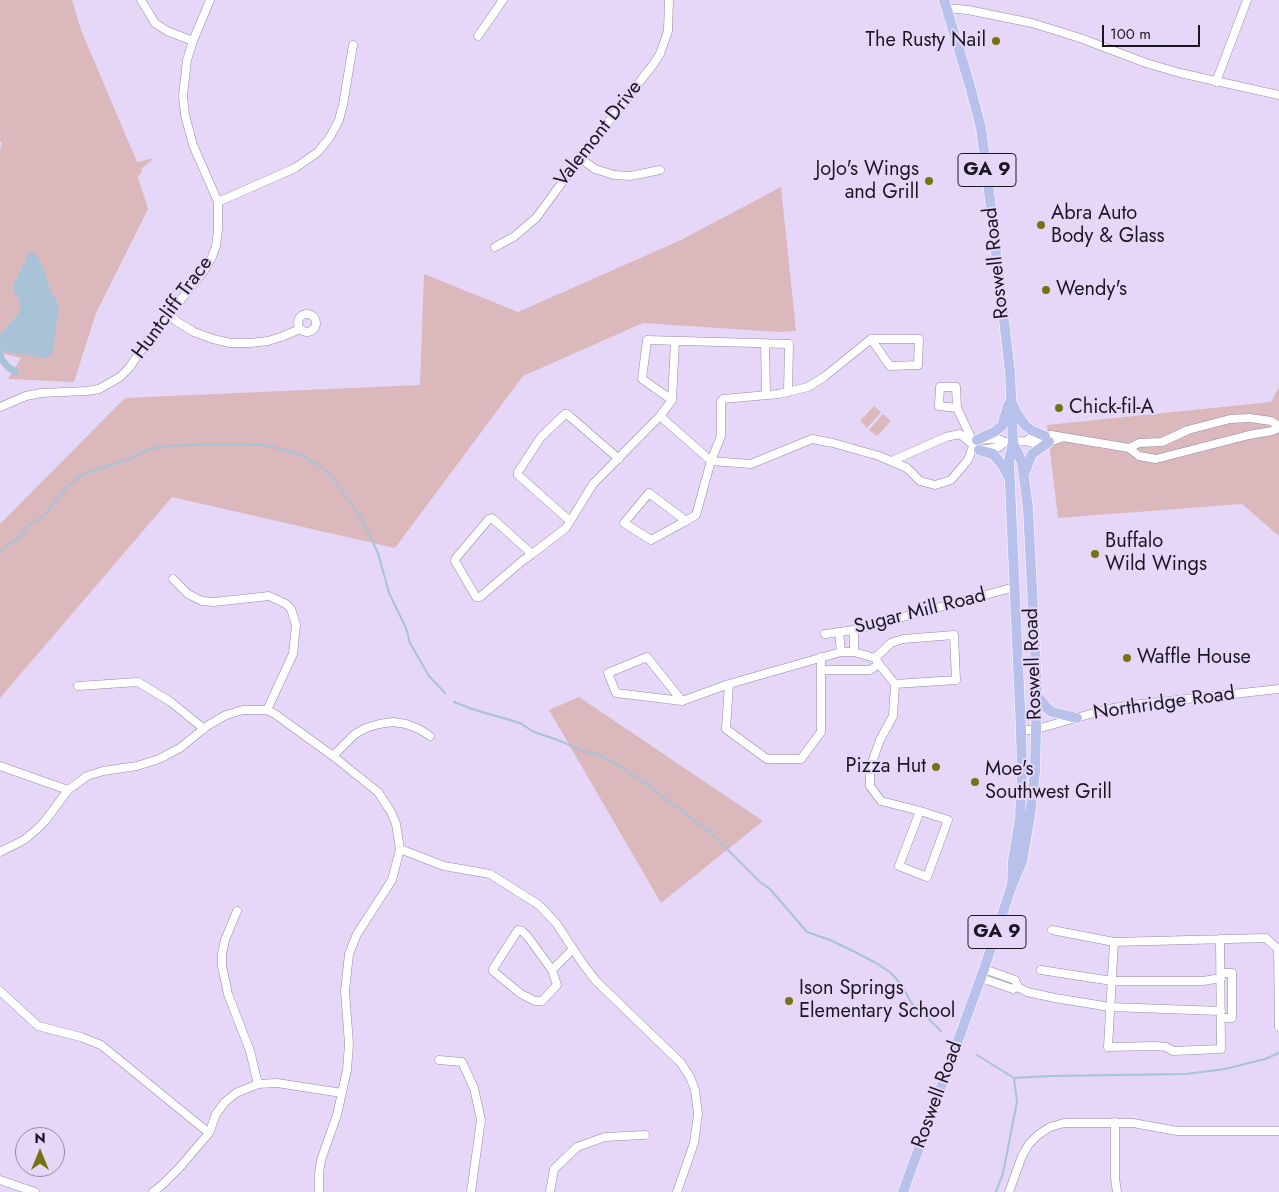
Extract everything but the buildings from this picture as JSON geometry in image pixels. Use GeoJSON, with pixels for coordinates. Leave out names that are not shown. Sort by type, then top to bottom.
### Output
{"type":"FeatureCollection","features":[{"type":"Feature","properties":{"kind":"main road","name":"Roswell Road"},"geometry":{"type":"LineString","coordinates":[[945,4],[970,86],[982,134],[1010,372],[1010,481],[1021,731],[1020,810],[1013,861],[1012,885]]}},
{"type":"Feature","properties":{"kind":"main road"},"geometry":{"type":"LineString","coordinates":[[1010,397],[1017,414],[1025,425],[1047,439],[1032,454],[1024,478]]}},
{"type":"Feature","properties":{"kind":"main road"},"geometry":{"type":"LineString","coordinates":[[1010,397],[1002,426],[977,445],[993,454],[1003,466],[1010,481]]}},
{"type":"Feature","properties":{"kind":"main road","name":"Roswell Road"},"geometry":{"type":"LineString","coordinates":[[903,1192],[983,973],[1012,885],[1022,862],[1030,816],[1035,772],[1037,695],[1030,548],[1022,462],[1009,442]]}},
{"type":"Feature","properties":{"kind":"main road"},"geometry":{"type":"LineString","coordinates":[[1037,695],[1052,712],[1077,718]]}},
{"type":"Feature","properties":{"kind":"street"},"geometry":{"type":"LineString","coordinates":[[141,0],[155,23],[167,31],[192,41]]}},
{"type":"Feature","properties":{"kind":"street","name":"Huntcliff Trace"},"geometry":{"type":"LineString","coordinates":[[0,407],[26,396],[41,393],[87,391],[109,384],[129,368],[148,340],[204,271],[212,258],[218,229],[218,202],[193,145],[185,115],[184,78],[192,41],[210,0]]}},
{"type":"Feature","properties":{"kind":"street"},"geometry":{"type":"LineString","coordinates":[[478,36],[503,0]]}},
{"type":"Feature","properties":{"kind":"street","name":"Valemont Drive"},"geometry":{"type":"LineString","coordinates":[[495,247],[515,236],[536,218],[652,66],[660,54],[668,31],[669,0]]}},
{"type":"Feature","properties":{"kind":"street"},"geometry":{"type":"LineString","coordinates":[[1216,82],[1247,0]]}},
{"type":"Feature","properties":{"kind":"street"},"geometry":{"type":"LineString","coordinates":[[945,4],[1032,23],[1080,38],[1146,63],[1216,82],[1279,95]]}},
{"type":"Feature","properties":{"kind":"street"},"geometry":{"type":"LineString","coordinates":[[218,202],[295,168],[318,152],[330,137],[339,120],[353,45]]}},
{"type":"Feature","properties":{"kind":"street"},"geometry":{"type":"LineString","coordinates":[[580,158],[595,169],[614,175],[630,176],[660,170]]}},
{"type":"Feature","properties":{"kind":"street"},"geometry":{"type":"LineString","coordinates":[[169,313],[176,321],[194,332],[230,343],[268,341],[300,329]]}},
{"type":"Feature","properties":{"kind":"street"},"geometry":{"type":"LineString","coordinates":[[686,520],[649,493],[624,523],[652,540],[696,515],[711,461],[721,436],[721,401],[723,399],[788,392],[808,387],[824,377],[870,339],[919,339],[918,365],[890,366],[870,339]]}},
{"type":"Feature","properties":{"kind":"street"},"geometry":{"type":"LineString","coordinates":[[672,400],[642,379],[646,340],[789,345],[788,392]]}},
{"type":"Feature","properties":{"kind":"street"},"geometry":{"type":"LineString","coordinates":[[532,554],[492,518],[489,518],[456,558],[455,562],[476,597],[480,598],[566,528],[593,484],[620,459],[660,416],[672,400],[674,340]]}},
{"type":"Feature","properties":{"kind":"street"},"geometry":{"type":"LineString","coordinates":[[765,343],[766,395]]}},
{"type":"Feature","properties":{"kind":"street"},"geometry":{"type":"LineString","coordinates":[[957,408],[977,445]]}},
{"type":"Feature","properties":{"kind":"street"},"geometry":{"type":"LineString","coordinates":[[570,521],[518,475],[541,437],[565,414],[569,414],[620,459]]}},
{"type":"Feature","properties":{"kind":"street"},"geometry":{"type":"LineString","coordinates":[[660,416],[711,461],[751,464],[812,439],[833,443],[892,461],[907,468],[920,481],[936,485],[951,480],[968,460],[977,445],[998,438],[1009,442],[1036,444],[1047,439],[1061,438],[1128,448],[1139,456],[1156,458],[1249,435],[1272,432],[1279,427],[1271,421],[1250,418],[1230,419],[1188,430],[1162,442],[1139,443],[1128,448]]}},
{"type":"Feature","properties":{"kind":"street"},"geometry":{"type":"LineString","coordinates":[[892,461],[946,437],[960,434],[977,445]]}},
{"type":"Feature","properties":{"kind":"street"},"geometry":{"type":"LineString","coordinates":[[173,579],[188,594],[202,601],[214,602],[269,596],[291,609],[296,625],[293,654],[267,710]]}},
{"type":"Feature","properties":{"kind":"street","name":"Sugar Mill Road"},"geometry":{"type":"LineString","coordinates":[[825,634],[854,630],[1015,588]]}},
{"type":"Feature","properties":{"kind":"street"},"geometry":{"type":"LineString","coordinates":[[854,630],[854,652]]}},
{"type":"Feature","properties":{"kind":"street"},"geometry":{"type":"LineString","coordinates":[[839,632],[841,652]]}},
{"type":"Feature","properties":{"kind":"street"},"geometry":{"type":"LineString","coordinates":[[822,670],[870,670],[891,643],[903,639],[954,635],[956,680],[895,684]]}},
{"type":"Feature","properties":{"kind":"street"},"geometry":{"type":"LineString","coordinates":[[682,701],[647,657],[608,673],[616,693],[682,701],[729,684],[841,652],[854,652],[877,661],[895,684],[893,716],[880,740],[870,768],[870,786],[881,801],[920,811],[948,820],[926,877],[900,866],[920,811]]}},
{"type":"Feature","properties":{"kind":"street"},"geometry":{"type":"LineString","coordinates":[[729,684],[726,729],[767,759],[801,759],[821,732],[821,657]]}},
{"type":"Feature","properties":{"kind":"street"},"geometry":{"type":"LineString","coordinates":[[78,686],[138,682],[171,702],[204,729]]}},
{"type":"Feature","properties":{"kind":"street","name":"Northridge Road"},"geometry":{"type":"LineString","coordinates":[[1021,731],[1037,729],[1108,709],[1132,705],[1279,689]]}},
{"type":"Feature","properties":{"kind":"street"},"geometry":{"type":"LineString","coordinates":[[0,852],[24,840],[36,830],[68,790],[87,776],[103,771],[137,766],[159,759],[180,748],[226,715],[243,710],[267,710],[284,720],[371,785],[384,800],[396,824],[400,849],[392,880],[357,934],[349,954],[345,991],[349,1056],[337,1114],[321,1160],[319,1174],[320,1192]]}},
{"type":"Feature","properties":{"kind":"street"},"geometry":{"type":"LineString","coordinates":[[333,756],[355,734],[379,724],[393,722],[406,724],[430,736]]}},
{"type":"Feature","properties":{"kind":"street"},"geometry":{"type":"LineString","coordinates":[[0,766],[68,790]]}},
{"type":"Feature","properties":{"kind":"street"},"geometry":{"type":"LineString","coordinates":[[400,849],[444,866],[490,874],[539,906],[556,923],[572,949],[596,981],[681,1063],[690,1077],[698,1102],[698,1127],[677,1192]]}},
{"type":"Feature","properties":{"kind":"street"},"geometry":{"type":"LineString","coordinates":[[237,912],[225,940],[222,966],[228,994],[250,1051],[258,1084]]}},
{"type":"Feature","properties":{"kind":"street"},"geometry":{"type":"LineString","coordinates":[[518,930],[528,936],[552,970],[557,985],[542,1001],[535,1001],[521,994],[493,969],[518,930]]}},
{"type":"Feature","properties":{"kind":"street"},"geometry":{"type":"LineString","coordinates":[[1052,930],[1114,942],[1266,938],[1278,949],[1279,1026]]}},
{"type":"Feature","properties":{"kind":"street"},"geometry":{"type":"LineString","coordinates":[[1114,942],[1108,1047],[1156,1046],[1166,1047],[1173,1051],[1221,1049],[1220,939]]}},
{"type":"Feature","properties":{"kind":"street"},"geometry":{"type":"LineString","coordinates":[[552,970],[572,949]]}},
{"type":"Feature","properties":{"kind":"street"},"geometry":{"type":"LineString","coordinates":[[983,973],[1012,989],[1018,987],[1027,992],[1037,994],[1110,1007],[1221,1014],[1232,1018],[1232,973],[1203,981],[1112,981],[1041,970]]}},
{"type":"Feature","properties":{"kind":"street"},"geometry":{"type":"LineString","coordinates":[[0,991],[38,1026],[81,1036],[106,1048],[209,1133]]}},
{"type":"Feature","properties":{"kind":"street"},"geometry":{"type":"LineString","coordinates":[[439,1060],[462,1062],[474,1088],[481,1120],[470,1192]]}},
{"type":"Feature","properties":{"kind":"street"},"geometry":{"type":"LineString","coordinates":[[153,1192],[163,1184],[209,1133],[216,1114],[225,1102],[236,1093],[258,1084],[278,1083],[342,1093]]}},
{"type":"Feature","properties":{"kind":"street"},"geometry":{"type":"LineString","coordinates":[[1115,1122],[1115,1178],[1117,1192]]}},
{"type":"Feature","properties":{"kind":"street"},"geometry":{"type":"LineString","coordinates":[[1009,1192],[1022,1156],[1029,1144],[1038,1135],[1064,1123],[1133,1123],[1177,1131],[1279,1131]]}},
{"type":"Feature","properties":{"kind":"street"},"geometry":{"type":"LineString","coordinates":[[550,1192],[554,1169],[577,1147],[605,1137],[645,1135]]}},
{"type":"Feature","properties":{"kind":"street"},"geometry":{"type":"LineString","coordinates":[[0,1180],[35,1192]]}},
{"type":"Feature","properties":{"kind":"shaded area"},"geometry":{"type":"Polygon","coordinates":[[[0,0],[72,0],[81,30],[137,162],[154,158],[141,169],[142,171],[138,177],[148,209],[96,313],[74,382],[8,379],[21,358],[0,353],[0,151],[2,143],[0,141],[0,0]]]}},
{"type":"Feature","properties":{"kind":"shaded area"},"geometry":{"type":"Polygon","coordinates":[[[781,187],[796,331],[779,332],[643,323],[523,376],[395,548],[172,497],[0,698],[0,524],[125,398],[420,385],[424,274],[518,312],[681,240],[781,187]]]}},
{"type":"Feature","properties":{"kind":"shaded area"},"geometry":{"type":"Polygon","coordinates":[[[1279,387],[1279,536],[1242,504],[1058,518],[1047,425],[1271,402],[1279,387]]]}},
{"type":"Feature","properties":{"kind":"shaded area"},"geometry":{"type":"Polygon","coordinates":[[[874,406],[881,412],[867,428],[860,421],[874,406]]]}},
{"type":"Feature","properties":{"kind":"shaded area"},"geometry":{"type":"Polygon","coordinates":[[[883,414],[891,421],[877,436],[869,430],[883,414]]]}},
{"type":"Feature","properties":{"kind":"shaded area"},"geometry":{"type":"Polygon","coordinates":[[[579,697],[763,821],[661,903],[549,710],[579,697]]]}},
{"type":"Feature","properties":{"kind":"water"},"geometry":{"type":"Polygon","coordinates":[[[29,253],[34,253],[37,256],[59,306],[53,351],[45,358],[0,351],[0,335],[20,312],[20,300],[14,291],[14,283],[29,253]]]}},
{"type":"Feature","properties":{"kind":"waterway"},"geometry":{"type":"LineString","coordinates":[[0,354],[8,367],[16,372]]}},
{"type":"Feature","properties":{"kind":"waterway"},"geometry":{"type":"LineString","coordinates":[[0,552],[18,538],[28,526],[44,515],[68,486],[82,475],[127,460],[145,451],[163,446],[219,444],[265,445],[299,454],[319,465],[332,477],[361,517],[378,553],[389,593],[406,628],[410,643],[429,676],[445,693]]}},
{"type":"Feature","properties":{"kind":"waterway"},"geometry":{"type":"LineString","coordinates":[[454,702],[520,723],[534,732],[602,756],[631,773],[711,833],[760,882],[770,889],[807,932],[853,951],[891,973],[901,984],[912,1004],[941,1031]]}},
{"type":"Feature","properties":{"kind":"waterway"},"geometry":{"type":"LineString","coordinates":[[977,1055],[1014,1078],[1186,1074],[1225,1069],[1265,1059],[1279,1053]]}},
{"type":"Feature","properties":{"kind":"waterway"},"geometry":{"type":"LineString","coordinates":[[996,1192],[1003,1173],[1017,1102],[1014,1078]]}},
{"type":"Feature","properties":{"kind":"place","name":"The Rusty Nail"},"geometry":{"type":"Point","coordinates":[996,41]}},
{"type":"Feature","properties":{"kind":"place","name":"JoJo's Wings and Grill"},"geometry":{"type":"Point","coordinates":[929,181]}},
{"type":"Feature","properties":{"kind":"place","name":"Abra Auto Body & Glass"},"geometry":{"type":"Point","coordinates":[1041,225]}},
{"type":"Feature","properties":{"kind":"place","name":"Wendy's"},"geometry":{"type":"Point","coordinates":[1046,290]}},
{"type":"Feature","properties":{"kind":"place","name":"Chick-fil-A"},"geometry":{"type":"Point","coordinates":[1059,408]}},
{"type":"Feature","properties":{"kind":"place","name":"Buffalo Wild Wings"},"geometry":{"type":"Point","coordinates":[1095,554]}},
{"type":"Feature","properties":{"kind":"place","name":"Waffle House"},"geometry":{"type":"Point","coordinates":[1127,658]}},
{"type":"Feature","properties":{"kind":"place","name":"Pizza Hut"},"geometry":{"type":"Point","coordinates":[936,767]}},
{"type":"Feature","properties":{"kind":"place","name":"Moe's Southwest Grill"},"geometry":{"type":"Point","coordinates":[975,782]}},
{"type":"Feature","properties":{"kind":"place","name":"Ison Springs Elementary School"},"geometry":{"type":"Point","coordinates":[789,1001]}}]}
